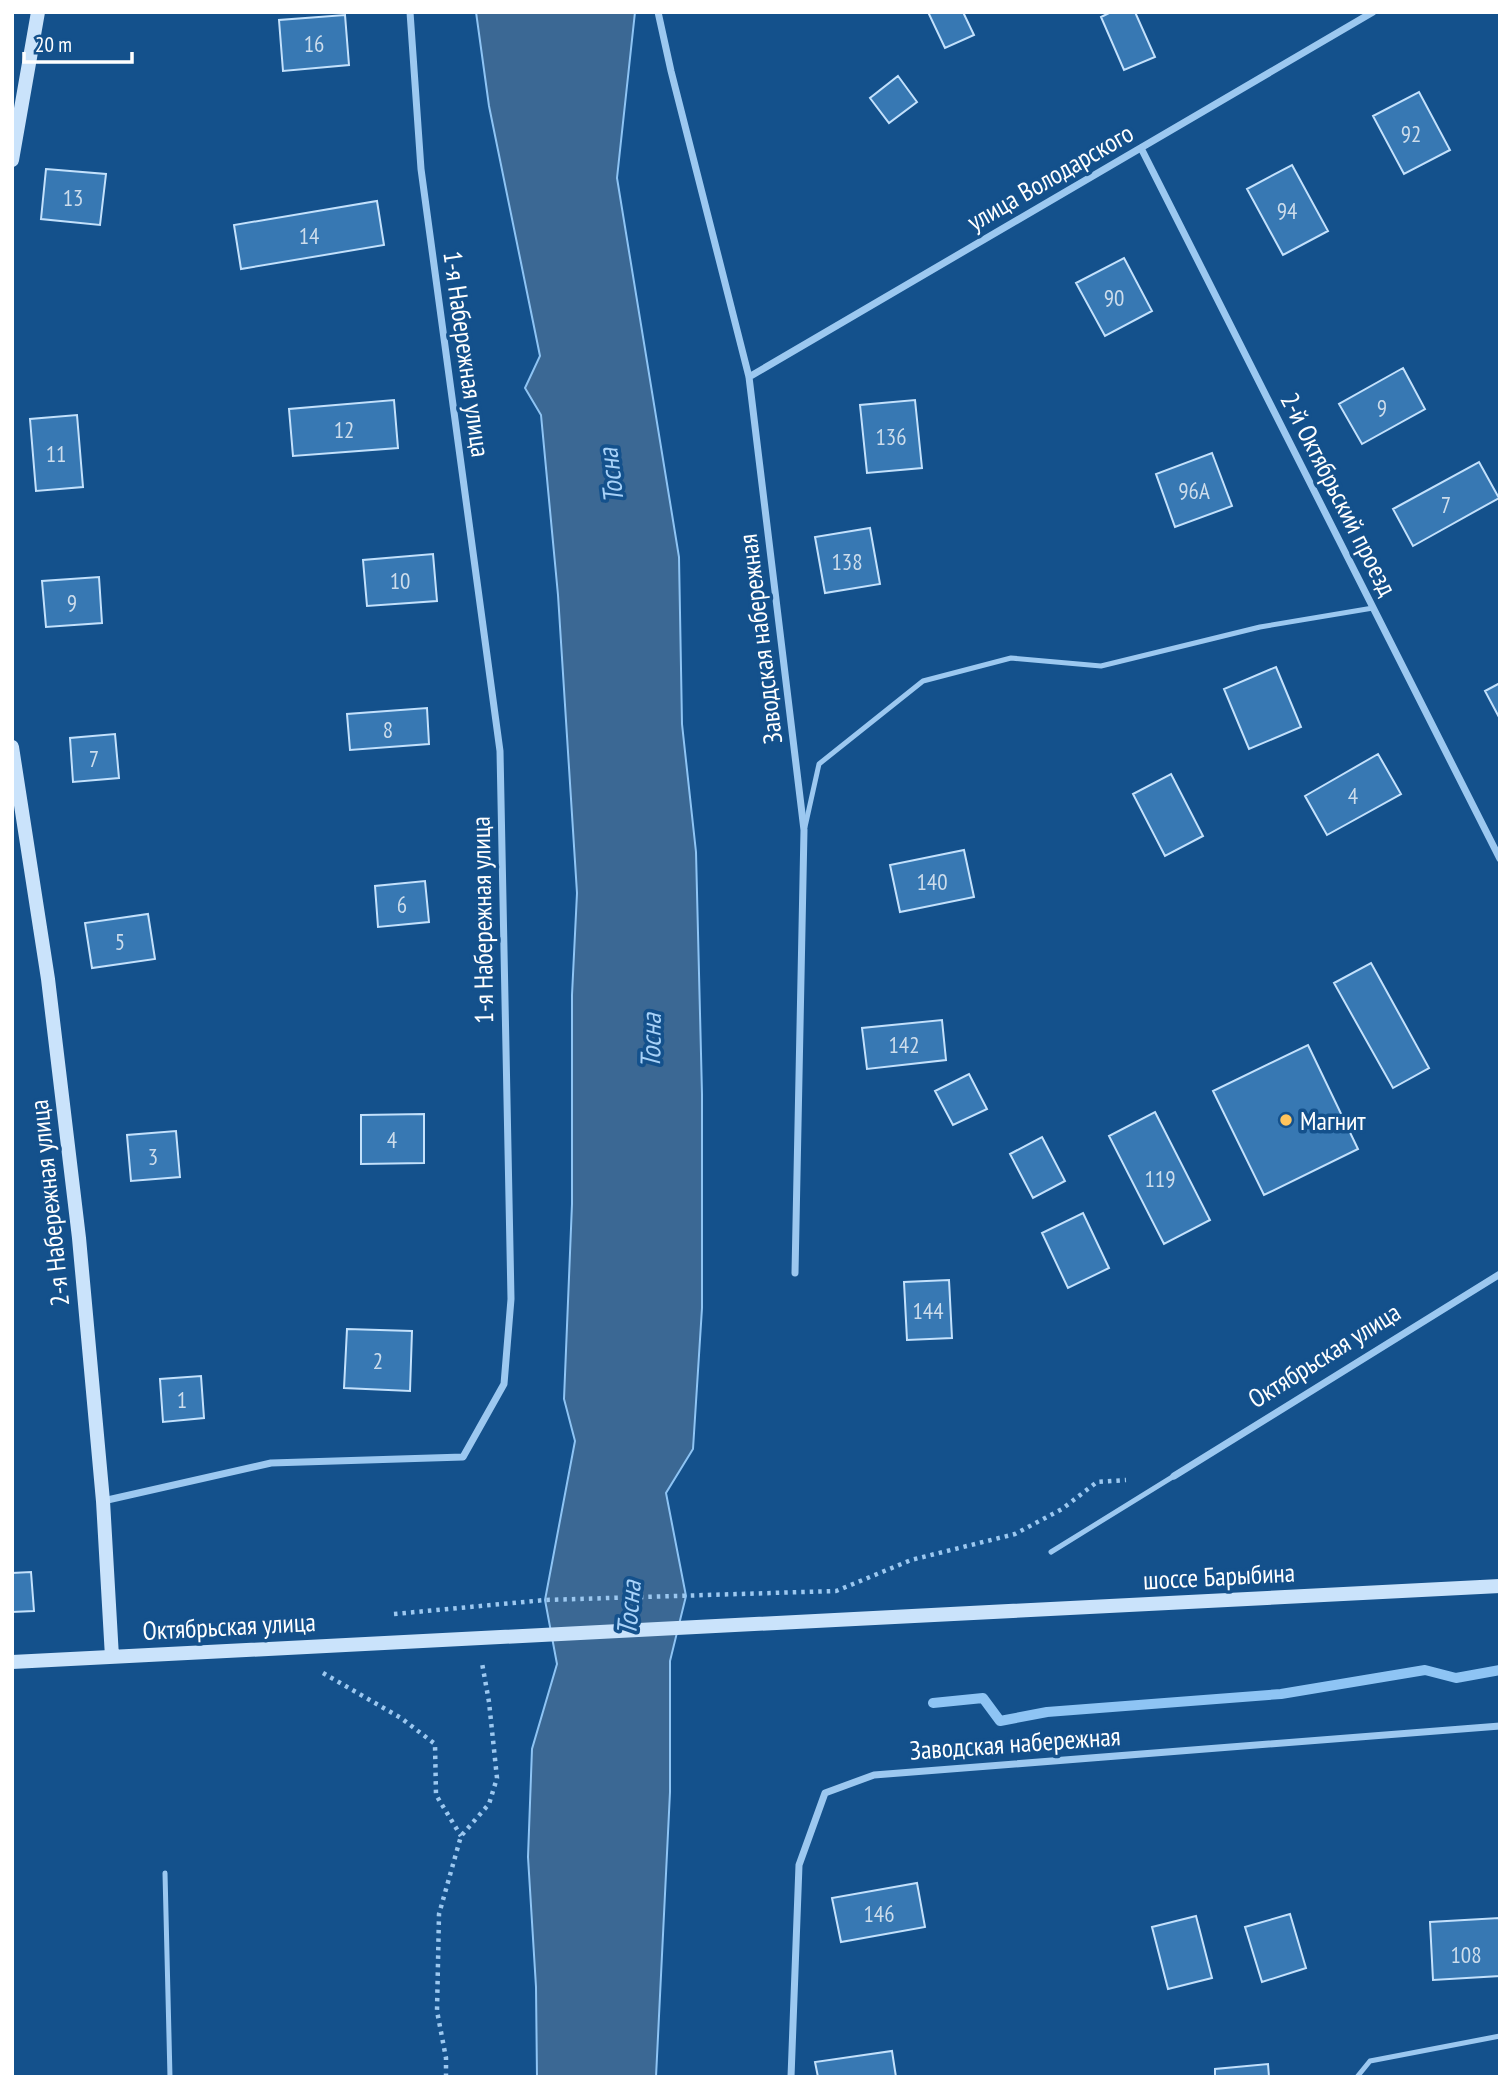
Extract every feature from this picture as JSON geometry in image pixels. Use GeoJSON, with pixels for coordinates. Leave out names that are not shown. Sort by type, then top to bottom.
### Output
{"type":"FeatureCollection","features":[{"type":"Feature","properties":{"kind":"main road"},"geometry":{"type":"LineString","coordinates":[[12,160],[38,12]]}},
{"type":"Feature","properties":{"kind":"main road","name":"2-я Набережная улица"},"geometry":{"type":"LineString","coordinates":[[12,747],[50,993],[79,1238],[103,1501],[112,1657]]}},
{"type":"Feature","properties":{"kind":"main road","name":"шоссе Барыбина"},"geometry":{"type":"LineString","coordinates":[[448,1640],[1500,1586]]}},
{"type":"Feature","properties":{"kind":"main road","name":"Октябрьская улица"},"geometry":{"type":"LineString","coordinates":[[12,1662],[448,1640]]}},
{"type":"Feature","properties":{"kind":"street","name":"1-я Набережная улица"},"geometry":{"type":"LineString","coordinates":[[103,1501],[271,1463],[463,1457],[504,1384],[511,1299],[500,751],[421,169],[410,12]]}},
{"type":"Feature","properties":{"kind":"street","name":"Заводская набережная"},"geometry":{"type":"LineString","coordinates":[[658,12],[749,377],[804,830],[795,1273]]}},
{"type":"Feature","properties":{"kind":"street","name":"улица Володарского"},"geometry":{"type":"LineString","coordinates":[[749,377],[1373,12]]}},
{"type":"Feature","properties":{"kind":"street","name":"2-й Октябрьский проезд"},"geometry":{"type":"LineString","coordinates":[[1141,148],[1500,859]]}},
{"type":"Feature","properties":{"kind":"street","name":"Октябрьская улица"},"geometry":{"type":"LineString","coordinates":[[1174,1476],[1500,1275]]}},
{"type":"Feature","properties":{"kind":"street","name":"Заводская набережная"},"geometry":{"type":"LineString","coordinates":[[791,2077],[799,1865],[825,1793],[874,1774],[1500,1726]]}},
{"type":"Feature","properties":{"kind":"lane"},"geometry":{"type":"LineString","coordinates":[[804,830],[819,764],[923,681],[1012,657],[1101,666],[1260,627],[1373,608]]}},
{"type":"Feature","properties":{"kind":"lane"},"geometry":{"type":"LineString","coordinates":[[1051,1552],[1174,1476]]}},
{"type":"Feature","properties":{"kind":"lane"},"geometry":{"type":"LineString","coordinates":[[165,1873],[170,2077]]}},
{"type":"Feature","properties":{"kind":"lane"},"geometry":{"type":"LineString","coordinates":[[1357,2077],[1370,2061],[1500,2036]]}},
{"type":"Feature","properties":{"kind":"path"},"geometry":{"type":"LineString","coordinates":[[386,1615],[545,1600],[836,1591],[911,1560],[1015,1534],[1062,1509],[1097,1482],[1174,1476]]}},
{"type":"Feature","properties":{"kind":"path"},"geometry":{"type":"LineString","coordinates":[[446,2077],[446,2058],[437,2011],[439,1914],[461,1836],[489,1804],[496,1778],[482,1661]]}},
{"type":"Feature","properties":{"kind":"path"},"geometry":{"type":"LineString","coordinates":[[319,1671],[401,1718],[435,1744],[436,1795],[461,1836]]}},
{"type":"Feature","properties":{"kind":"water","name":"Тосна"},"geometry":{"type":"Polygon","coordinates":[[[476,12],[635,12],[617,178],[679,557],[682,724],[696,852],[702,1094],[702,1308],[693,1449],[666,1493],[686,1596],[670,1661],[670,1792],[656,2077],[537,2077],[536,1987],[528,1857],[532,1749],[557,1664],[545,1600],[575,1441],[564,1399],[572,1204],[572,995],[577,893],[558,595],[541,415],[525,388],[540,356],[489,106],[476,12]]]}},
{"type":"Feature","properties":{"kind":"building"},"geometry":{"type":"Polygon","coordinates":[[[928,12],[963,12],[974,35],[945,48],[928,12]]]}},
{"type":"Feature","properties":{"kind":"building"},"geometry":{"type":"Polygon","coordinates":[[[1111,12],[1135,12],[1155,57],[1124,70],[1101,17],[1111,12]]]}},
{"type":"Feature","properties":{"kind":"building"},"geometry":{"type":"Polygon","coordinates":[[[345,15],[349,65],[283,71],[279,20],[345,15]]]}},
{"type":"Feature","properties":{"kind":"building"},"geometry":{"type":"Polygon","coordinates":[[[898,76],[917,102],[889,123],[870,98],[898,76]]]}},
{"type":"Feature","properties":{"kind":"building"},"geometry":{"type":"Polygon","coordinates":[[[1419,92],[1450,150],[1404,174],[1373,116],[1419,92]]]}},
{"type":"Feature","properties":{"kind":"building"},"geometry":{"type":"Polygon","coordinates":[[[1292,165],[1328,231],[1283,255],[1247,189],[1292,165]]]}},
{"type":"Feature","properties":{"kind":"building"},"geometry":{"type":"Polygon","coordinates":[[[46,169],[106,174],[100,225],[41,219],[46,169]]]}},
{"type":"Feature","properties":{"kind":"building"},"geometry":{"type":"Polygon","coordinates":[[[377,201],[384,245],[241,269],[234,225],[377,201]]]}},
{"type":"Feature","properties":{"kind":"building"},"geometry":{"type":"Polygon","coordinates":[[[1124,258],[1152,311],[1105,336],[1076,283],[1124,258]]]}},
{"type":"Feature","properties":{"kind":"building"},"geometry":{"type":"Polygon","coordinates":[[[1403,368],[1425,409],[1362,444],[1339,404],[1403,368]]]}},
{"type":"Feature","properties":{"kind":"building"},"geometry":{"type":"Polygon","coordinates":[[[394,400],[398,448],[293,456],[289,409],[394,400]]]}},
{"type":"Feature","properties":{"kind":"building"},"geometry":{"type":"Polygon","coordinates":[[[915,400],[922,468],[867,473],[860,405],[915,400]]]}},
{"type":"Feature","properties":{"kind":"building"},"geometry":{"type":"Polygon","coordinates":[[[77,415],[83,487],[36,491],[30,419],[77,415]]]}},
{"type":"Feature","properties":{"kind":"building"},"geometry":{"type":"Polygon","coordinates":[[[1212,453],[1232,506],[1175,527],[1156,474],[1212,453]]]}},
{"type":"Feature","properties":{"kind":"building"},"geometry":{"type":"Polygon","coordinates":[[[1479,462],[1499,498],[1413,546],[1393,509],[1479,462]]]}},
{"type":"Feature","properties":{"kind":"building"},"geometry":{"type":"Polygon","coordinates":[[[870,528],[880,584],[825,593],[815,537],[870,528]]]}},
{"type":"Feature","properties":{"kind":"building"},"geometry":{"type":"Polygon","coordinates":[[[433,554],[437,601],[367,606],[363,560],[433,554]]]}},
{"type":"Feature","properties":{"kind":"building"},"geometry":{"type":"Polygon","coordinates":[[[99,577],[102,623],[46,627],[42,581],[99,577]]]}},
{"type":"Feature","properties":{"kind":"building"},"geometry":{"type":"Polygon","coordinates":[[[1276,667],[1301,727],[1249,749],[1224,689],[1276,667]]]}},
{"type":"Feature","properties":{"kind":"building"},"geometry":{"type":"Polygon","coordinates":[[[1500,683],[1500,719],[1485,691],[1500,683]]]}},
{"type":"Feature","properties":{"kind":"building"},"geometry":{"type":"Polygon","coordinates":[[[427,708],[429,744],[350,750],[347,714],[427,708]]]}},
{"type":"Feature","properties":{"kind":"building"},"geometry":{"type":"Polygon","coordinates":[[[115,734],[119,778],[73,782],[70,738],[115,734]]]}},
{"type":"Feature","properties":{"kind":"building"},"geometry":{"type":"Polygon","coordinates":[[[1378,754],[1401,794],[1327,835],[1305,796],[1378,754]]]}},
{"type":"Feature","properties":{"kind":"building"},"geometry":{"type":"Polygon","coordinates":[[[1171,774],[1203,836],[1165,856],[1133,794],[1171,774]]]}},
{"type":"Feature","properties":{"kind":"building"},"geometry":{"type":"Polygon","coordinates":[[[964,850],[974,897],[900,912],[890,865],[964,850]]]}},
{"type":"Feature","properties":{"kind":"building"},"geometry":{"type":"Polygon","coordinates":[[[425,881],[429,922],[378,927],[375,886],[425,881]]]}},
{"type":"Feature","properties":{"kind":"building"},"geometry":{"type":"Polygon","coordinates":[[[148,914],[155,959],[92,968],[85,923],[148,914]]]}},
{"type":"Feature","properties":{"kind":"building"},"geometry":{"type":"Polygon","coordinates":[[[1371,963],[1429,1068],[1393,1088],[1334,983],[1371,963]]]}},
{"type":"Feature","properties":{"kind":"building"},"geometry":{"type":"Polygon","coordinates":[[[942,1020],[946,1060],[867,1069],[862,1028],[942,1020]]]}},
{"type":"Feature","properties":{"kind":"building","name":"Магнит"},"geometry":{"type":"Polygon","coordinates":[[[1308,1045],[1358,1149],[1264,1195],[1213,1091],[1308,1045]]]}},
{"type":"Feature","properties":{"kind":"building"},"geometry":{"type":"Polygon","coordinates":[[[969,1074],[987,1109],[953,1125],[935,1091],[969,1074]]]}},
{"type":"Feature","properties":{"kind":"building"},"geometry":{"type":"Polygon","coordinates":[[[1155,1112],[1210,1220],[1164,1244],[1109,1136],[1155,1112]]]}},
{"type":"Feature","properties":{"kind":"building"},"geometry":{"type":"Polygon","coordinates":[[[424,1114],[424,1163],[361,1164],[361,1115],[424,1114]]]}},
{"type":"Feature","properties":{"kind":"building"},"geometry":{"type":"Polygon","coordinates":[[[176,1131],[180,1177],[131,1181],[127,1135],[176,1131]]]}},
{"type":"Feature","properties":{"kind":"building"},"geometry":{"type":"Polygon","coordinates":[[[1042,1137],[1065,1181],[1033,1198],[1010,1154],[1042,1137]]]}},
{"type":"Feature","properties":{"kind":"building"},"geometry":{"type":"Polygon","coordinates":[[[1083,1213],[1109,1268],[1068,1288],[1042,1233],[1083,1213]]]}},
{"type":"Feature","properties":{"kind":"building"},"geometry":{"type":"Polygon","coordinates":[[[949,1280],[952,1338],[907,1340],[904,1282],[949,1280]]]}},
{"type":"Feature","properties":{"kind":"building"},"geometry":{"type":"Polygon","coordinates":[[[347,1329],[412,1331],[410,1391],[344,1388],[347,1329]]]}},
{"type":"Feature","properties":{"kind":"building"},"geometry":{"type":"Polygon","coordinates":[[[201,1376],[204,1418],[163,1422],[160,1379],[201,1376]]]}},
{"type":"Feature","properties":{"kind":"building"},"geometry":{"type":"Polygon","coordinates":[[[31,1572],[34,1611],[12,1612],[12,1573],[31,1572]]]}},
{"type":"Feature","properties":{"kind":"building"},"geometry":{"type":"Polygon","coordinates":[[[917,1883],[925,1927],[841,1942],[832,1898],[917,1883]]]}},
{"type":"Feature","properties":{"kind":"building"},"geometry":{"type":"Polygon","coordinates":[[[1290,1914],[1306,1968],[1262,1982],[1245,1927],[1290,1914]]]}},
{"type":"Feature","properties":{"kind":"building"},"geometry":{"type":"Polygon","coordinates":[[[1196,1916],[1212,1978],[1168,1989],[1152,1927],[1196,1916]]]}},
{"type":"Feature","properties":{"kind":"building"},"geometry":{"type":"Polygon","coordinates":[[[1499,1918],[1500,1976],[1433,1980],[1430,1922],[1499,1918]]]}},
{"type":"Feature","properties":{"kind":"building"},"geometry":{"type":"Polygon","coordinates":[[[892,2051],[896,2077],[818,2077],[815,2062],[892,2051]]]}},
{"type":"Feature","properties":{"kind":"building"},"geometry":{"type":"Polygon","coordinates":[[[1268,2064],[1269,2077],[1215,2077],[1215,2069],[1268,2064]]]}},
{"type":"Feature","properties":{"kind":"waterway"},"geometry":{"type":"LineString","coordinates":[[933,1703],[983,1698],[1000,1721],[1047,1712],[1281,1694],[1425,1670],[1456,1678],[1500,1670]]}},
{"type":"Feature","properties":{"kind":"place","name":"Магнит"},"geometry":{"type":"Point","coordinates":[1286,1120]}}]}
